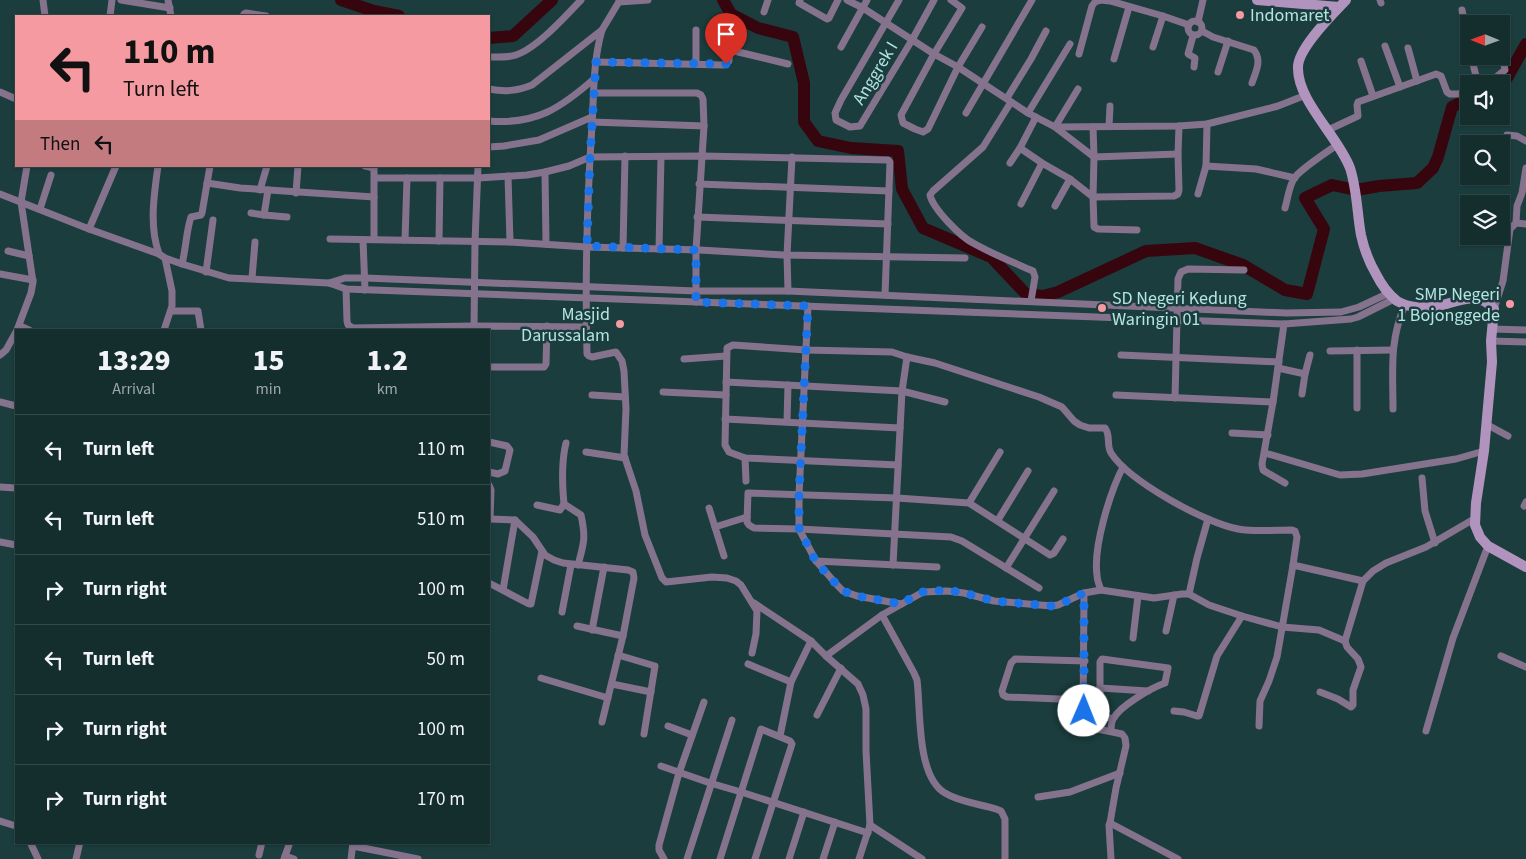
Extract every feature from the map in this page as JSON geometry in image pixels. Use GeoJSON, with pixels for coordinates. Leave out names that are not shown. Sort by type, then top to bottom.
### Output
{"type":"FeatureCollection","features":[{"type":"Feature","properties":{"kind":"main road"},"geometry":{"type":"LineString","coordinates":[[1257,0],[1343,4]]}},
{"type":"Feature","properties":{"kind":"main road"},"geometry":{"type":"LineString","coordinates":[[1343,4],[1305,47],[1298,64],[1298,73],[1306,95],[1349,167],[1356,196],[1361,236],[1369,261],[1380,282],[1392,296],[1405,304],[1430,307],[1458,300],[1480,299],[1488,302],[1494,309],[1491,341],[1492,362],[1484,454],[1474,519],[1480,537],[1488,546],[1526,567]]}},
{"type":"Feature","properties":{"kind":"street"},"geometry":{"type":"LineString","coordinates":[[43,0],[45,15]]}},
{"type":"Feature","properties":{"kind":"street"},"geometry":{"type":"LineString","coordinates":[[110,15],[112,0]]}},
{"type":"Feature","properties":{"kind":"street"},"geometry":{"type":"LineString","coordinates":[[121,0],[171,12],[168,0]]}},
{"type":"Feature","properties":{"kind":"street"},"geometry":{"type":"LineString","coordinates":[[490,57],[509,57],[522,52],[555,27],[581,0]]}},
{"type":"Feature","properties":{"kind":"street"},"geometry":{"type":"LineString","coordinates":[[648,0],[620,1],[602,30],[598,45],[590,157],[586,286],[587,354],[589,356],[615,352],[619,354],[622,361],[625,397],[623,451],[636,491],[645,535],[662,578],[666,582],[712,577],[736,581],[757,611],[756,634],[752,653]]}},
{"type":"Feature","properties":{"kind":"street"},"geometry":{"type":"LineString","coordinates":[[764,12],[768,0]]}},
{"type":"Feature","properties":{"kind":"street"},"geometry":{"type":"LineString","coordinates":[[799,4],[827,19],[838,0]]}},
{"type":"Feature","properties":{"kind":"street"},"geometry":{"type":"LineString","coordinates":[[847,0],[958,67],[1036,118],[1055,126],[1094,157],[1178,154]]}},
{"type":"Feature","properties":{"kind":"street"},"geometry":{"type":"LineString","coordinates":[[841,47],[867,0]]}},
{"type":"Feature","properties":{"kind":"street"},"geometry":{"type":"LineString","coordinates":[[885,23],[899,0]]}},
{"type":"Feature","properties":{"kind":"street","name":"Anggrek I"},"geometry":{"type":"LineString","coordinates":[[885,23],[835,114],[836,120],[850,127],[860,126],[934,0]]}},
{"type":"Feature","properties":{"kind":"street"},"geometry":{"type":"LineString","coordinates":[[952,0],[962,8],[934,54],[901,115],[903,123],[923,132],[928,129],[958,67],[982,27]]}},
{"type":"Feature","properties":{"kind":"street"},"geometry":{"type":"LineString","coordinates":[[966,113],[1032,0]]}},
{"type":"Feature","properties":{"kind":"street"},"geometry":{"type":"LineString","coordinates":[[1078,54],[1092,6],[1095,2],[1101,0],[1163,16],[1189,25]]}},
{"type":"Feature","properties":{"kind":"street"},"geometry":{"type":"LineString","coordinates":[[1198,22],[1203,0]]}},
{"type":"Feature","properties":{"kind":"street"},"geometry":{"type":"LineString","coordinates":[[1114,59],[1129,8]]}},
{"type":"Feature","properties":{"kind":"street"},"geometry":{"type":"LineString","coordinates":[[1462,10],[1463,15]]}},
{"type":"Feature","properties":{"kind":"street"},"geometry":{"type":"LineString","coordinates":[[244,15],[246,13],[259,15]]}},
{"type":"Feature","properties":{"kind":"street"},"geometry":{"type":"LineString","coordinates":[[1153,47],[1163,16]]}},
{"type":"Feature","properties":{"kind":"street"},"geometry":{"type":"LineString","coordinates":[[1189,25],[1193,22],[1198,22]]}},
{"type":"Feature","properties":{"kind":"street"},"geometry":{"type":"LineString","coordinates":[[1198,22],[1202,26],[1202,31]]}},
{"type":"Feature","properties":{"kind":"street"},"geometry":{"type":"LineString","coordinates":[[1189,25],[1189,32],[1193,36]]}},
{"type":"Feature","properties":{"kind":"street"},"geometry":{"type":"LineString","coordinates":[[490,89],[511,91],[532,85],[602,30]]}},
{"type":"Feature","properties":{"kind":"street"},"geometry":{"type":"LineString","coordinates":[[696,30],[696,64]]}},
{"type":"Feature","properties":{"kind":"street"},"geometry":{"type":"LineString","coordinates":[[1023,314],[1030,298],[1035,277],[1033,271],[971,242],[942,217],[930,195],[983,147],[991,136],[1046,30]]}},
{"type":"Feature","properties":{"kind":"street"},"geometry":{"type":"LineString","coordinates":[[1193,36],[1200,34],[1202,31]]}},
{"type":"Feature","properties":{"kind":"street"},"geometry":{"type":"LineString","coordinates":[[1202,31],[1254,50],[1258,55],[1259,62],[1252,83]]}},
{"type":"Feature","properties":{"kind":"street"},"geometry":{"type":"LineString","coordinates":[[1193,36],[1188,54],[1196,58],[1194,67]]}},
{"type":"Feature","properties":{"kind":"street"},"geometry":{"type":"LineString","coordinates":[[596,62],[726,64],[729,61],[730,38]]}},
{"type":"Feature","properties":{"kind":"street"},"geometry":{"type":"LineString","coordinates":[[1218,72],[1228,41]]}},
{"type":"Feature","properties":{"kind":"street"},"geometry":{"type":"LineString","coordinates":[[1028,113],[1070,44]]}},
{"type":"Feature","properties":{"kind":"street"},"geometry":{"type":"LineString","coordinates":[[1385,46],[1400,87]]}},
{"type":"Feature","properties":{"kind":"street"},"geometry":{"type":"LineString","coordinates":[[1408,48],[1417,81]]}},
{"type":"Feature","properties":{"kind":"street"},"geometry":{"type":"LineString","coordinates":[[730,50],[788,64]]}},
{"type":"Feature","properties":{"kind":"street"},"geometry":{"type":"LineString","coordinates":[[1361,61],[1372,96]]}},
{"type":"Feature","properties":{"kind":"street"},"geometry":{"type":"LineString","coordinates":[[1499,75],[1505,70],[1504,65]]}},
{"type":"Feature","properties":{"kind":"street"},"geometry":{"type":"LineString","coordinates":[[1328,130],[1358,116],[1357,103],[1432,75],[1439,74],[1450,94],[1460,93]]}},
{"type":"Feature","properties":{"kind":"street"},"geometry":{"type":"LineString","coordinates":[[490,121],[508,122],[541,115],[569,100],[595,78]]}},
{"type":"Feature","properties":{"kind":"street"},"geometry":{"type":"LineString","coordinates":[[1055,126],[1078,88]]}},
{"type":"Feature","properties":{"kind":"street"},"geometry":{"type":"LineString","coordinates":[[0,92],[15,99]]}},
{"type":"Feature","properties":{"kind":"street"},"geometry":{"type":"LineString","coordinates":[[595,93],[697,93],[703,99],[704,126],[697,217],[696,302]]}},
{"type":"Feature","properties":{"kind":"street"},"geometry":{"type":"LineString","coordinates":[[1055,126],[1093,128],[1207,124],[1278,106],[1306,95]]}},
{"type":"Feature","properties":{"kind":"street"},"geometry":{"type":"LineString","coordinates":[[1109,126],[1110,106]]}},
{"type":"Feature","properties":{"kind":"street"},"geometry":{"type":"LineString","coordinates":[[1010,163],[1036,118]]}},
{"type":"Feature","properties":{"kind":"street"},"geometry":{"type":"LineString","coordinates":[[490,147],[539,140],[592,120],[704,126]]}},
{"type":"Feature","properties":{"kind":"street"},"geometry":{"type":"LineString","coordinates":[[1198,194],[1206,166],[1207,124]]}},
{"type":"Feature","properties":{"kind":"street"},"geometry":{"type":"LineString","coordinates":[[1020,148],[1070,179],[1093,197],[1174,196],[1178,194],[1179,190],[1179,126]]}},
{"type":"Feature","properties":{"kind":"street"},"geometry":{"type":"LineString","coordinates":[[1093,128],[1093,224],[1095,228],[1137,230]]}},
{"type":"Feature","properties":{"kind":"street"},"geometry":{"type":"LineString","coordinates":[[1510,135],[1518,136],[1526,141]]}},
{"type":"Feature","properties":{"kind":"street"},"geometry":{"type":"LineString","coordinates":[[1285,208],[1295,178],[1317,158],[1337,144]]}},
{"type":"Feature","properties":{"kind":"street"},"geometry":{"type":"LineString","coordinates":[[623,248],[625,156]]}},
{"type":"Feature","properties":{"kind":"street"},"geometry":{"type":"LineString","coordinates":[[375,178],[478,178],[508,176],[545,172],[569,166],[590,157],[702,156],[888,160],[890,162],[885,296]]}},
{"type":"Feature","properties":{"kind":"street"},"geometry":{"type":"LineString","coordinates":[[659,249],[661,157]]}},
{"type":"Feature","properties":{"kind":"street"},"geometry":{"type":"LineString","coordinates":[[788,291],[787,255],[792,157]]}},
{"type":"Feature","properties":{"kind":"street"},"geometry":{"type":"LineString","coordinates":[[1022,204],[1042,163]]}},
{"type":"Feature","properties":{"kind":"street"},"geometry":{"type":"LineString","coordinates":[[1206,166],[1256,169],[1295,178]]}},
{"type":"Feature","properties":{"kind":"street"},"geometry":{"type":"LineString","coordinates":[[18,329],[31,293],[33,280],[21,202],[27,167]]}},
{"type":"Feature","properties":{"kind":"street"},"geometry":{"type":"LineString","coordinates":[[89,229],[116,167]]}},
{"type":"Feature","properties":{"kind":"street"},"geometry":{"type":"LineString","coordinates":[[158,167],[153,234],[162,256],[172,291],[171,311],[164,329]]}},
{"type":"Feature","properties":{"kind":"street"},"geometry":{"type":"LineString","coordinates":[[182,264],[188,227],[192,216],[201,215],[210,167]]}},
{"type":"Feature","properties":{"kind":"street"},"geometry":{"type":"LineString","coordinates":[[260,190],[267,167]]}},
{"type":"Feature","properties":{"kind":"street"},"geometry":{"type":"LineString","coordinates":[[296,193],[298,167]]}},
{"type":"Feature","properties":{"kind":"street"},"geometry":{"type":"LineString","coordinates":[[374,167],[374,240]]}},
{"type":"Feature","properties":{"kind":"street"},"geometry":{"type":"LineString","coordinates":[[474,328],[478,167]]}},
{"type":"Feature","properties":{"kind":"street"},"geometry":{"type":"LineString","coordinates":[[1494,309],[1503,281],[1510,229],[1516,222],[1517,206],[1524,193],[1526,168]]}},
{"type":"Feature","properties":{"kind":"street"},"geometry":{"type":"LineString","coordinates":[[545,172],[546,244]]}},
{"type":"Feature","properties":{"kind":"street"},"geometry":{"type":"LineString","coordinates":[[40,209],[52,175]]}},
{"type":"Feature","properties":{"kind":"street"},"geometry":{"type":"LineString","coordinates":[[508,176],[510,242]]}},
{"type":"Feature","properties":{"kind":"street"},"geometry":{"type":"LineString","coordinates":[[405,240],[407,178]]}},
{"type":"Feature","properties":{"kind":"street"},"geometry":{"type":"LineString","coordinates":[[439,241],[440,178]]}},
{"type":"Feature","properties":{"kind":"street"},"geometry":{"type":"LineString","coordinates":[[1055,206],[1070,179]]}},
{"type":"Feature","properties":{"kind":"street"},"geometry":{"type":"LineString","coordinates":[[207,183],[260,190],[374,197]]}},
{"type":"Feature","properties":{"kind":"street"},"geometry":{"type":"LineString","coordinates":[[699,184],[889,191]]}},
{"type":"Feature","properties":{"kind":"street"},"geometry":{"type":"LineString","coordinates":[[264,215],[268,190]]}},
{"type":"Feature","properties":{"kind":"street"},"geometry":{"type":"LineString","coordinates":[[0,194],[206,272],[229,278],[329,284],[346,289],[1284,324],[1351,319],[1358,317],[1392,296]]}},
{"type":"Feature","properties":{"kind":"street"},"geometry":{"type":"LineString","coordinates":[[251,214],[287,218]]}},
{"type":"Feature","properties":{"kind":"street"},"geometry":{"type":"LineString","coordinates":[[697,217],[888,224]]}},
{"type":"Feature","properties":{"kind":"street"},"geometry":{"type":"LineString","coordinates":[[206,272],[212,220]]}},
{"type":"Feature","properties":{"kind":"street"},"geometry":{"type":"LineString","coordinates":[[1516,222],[1526,224]]}},
{"type":"Feature","properties":{"kind":"street"},"geometry":{"type":"LineString","coordinates":[[330,239],[510,242],[787,255],[965,258]]}},
{"type":"Feature","properties":{"kind":"street"},"geometry":{"type":"LineString","coordinates":[[363,240],[365,290]]}},
{"type":"Feature","properties":{"kind":"street"},"geometry":{"type":"LineString","coordinates":[[252,278],[255,242]]}},
{"type":"Feature","properties":{"kind":"street"},"geometry":{"type":"LineString","coordinates":[[8,251],[29,256]]}},
{"type":"Feature","properties":{"kind":"street"},"geometry":{"type":"LineString","coordinates":[[1175,398],[1178,279],[1181,272],[1184,270],[1244,270]]}},
{"type":"Feature","properties":{"kind":"street"},"geometry":{"type":"LineString","coordinates":[[0,274],[33,280]]}},
{"type":"Feature","properties":{"kind":"street"},"geometry":{"type":"LineString","coordinates":[[329,284],[345,278],[365,278],[696,291],[788,291],[859,296],[1030,298],[1286,313],[1341,312],[1392,296]]}},
{"type":"Feature","properties":{"kind":"street"},"geometry":{"type":"LineString","coordinates":[[346,289],[347,321],[348,325],[353,328],[586,327]]}},
{"type":"Feature","properties":{"kind":"street"},"geometry":{"type":"LineString","coordinates":[[859,296],[859,308]]}},
{"type":"Feature","properties":{"kind":"street"},"geometry":{"type":"LineString","coordinates":[[933,297],[933,310]]}},
{"type":"Feature","properties":{"kind":"street"},"geometry":{"type":"LineString","coordinates":[[1393,409],[1393,350],[1396,328],[1405,304]]}},
{"type":"Feature","properties":{"kind":"street"},"geometry":{"type":"LineString","coordinates":[[808,306],[800,460],[799,528],[816,562],[843,591],[857,596],[901,604]]}},
{"type":"Feature","properties":{"kind":"street"},"geometry":{"type":"LineString","coordinates":[[171,311],[198,311],[201,329]]}},
{"type":"Feature","properties":{"kind":"street"},"geometry":{"type":"LineString","coordinates":[[1284,324],[1262,464],[1263,470],[1285,483]]}},
{"type":"Feature","properties":{"kind":"street"},"geometry":{"type":"LineString","coordinates":[[490,367],[544,368],[546,364],[547,326]]}},
{"type":"Feature","properties":{"kind":"street"},"geometry":{"type":"LineString","coordinates":[[1492,329],[1526,330]]}},
{"type":"Feature","properties":{"kind":"street"},"geometry":{"type":"LineString","coordinates":[[0,355],[6,350],[15,334]]}},
{"type":"Feature","properties":{"kind":"street"},"geometry":{"type":"LineString","coordinates":[[1491,341],[1526,342]]}},
{"type":"Feature","properties":{"kind":"street"},"geometry":{"type":"LineString","coordinates":[[898,465],[745,458],[729,452],[725,448],[727,348],[731,346],[806,350],[884,351],[935,363],[1040,397],[1062,407],[1080,425],[1089,428],[1105,428],[1108,431],[1109,451],[1123,466],[1158,493],[1208,520],[1237,529],[1295,531],[1297,536],[1282,627],[1275,664],[1260,701],[1259,726]]}},
{"type":"Feature","properties":{"kind":"street"},"geometry":{"type":"LineString","coordinates":[[1357,350],[1357,408]]}},
{"type":"Feature","properties":{"kind":"street"},"geometry":{"type":"LineString","coordinates":[[1330,351],[1393,350]]}},
{"type":"Feature","properties":{"kind":"street"},"geometry":{"type":"LineString","coordinates":[[1121,354],[1278,365],[1305,374]]}},
{"type":"Feature","properties":{"kind":"street"},"geometry":{"type":"LineString","coordinates":[[1302,394],[1310,355]]}},
{"type":"Feature","properties":{"kind":"street"},"geometry":{"type":"LineString","coordinates":[[684,359],[726,356]]}},
{"type":"Feature","properties":{"kind":"street"},"geometry":{"type":"LineString","coordinates":[[893,565],[902,391],[907,357]]}},
{"type":"Feature","properties":{"kind":"street"},"geometry":{"type":"LineString","coordinates":[[726,382],[902,391],[945,402]]}},
{"type":"Feature","properties":{"kind":"street"},"geometry":{"type":"LineString","coordinates":[[787,422],[788,385]]}},
{"type":"Feature","properties":{"kind":"street"},"geometry":{"type":"LineString","coordinates":[[663,392],[726,395]]}},
{"type":"Feature","properties":{"kind":"street"},"geometry":{"type":"LineString","coordinates":[[592,395],[625,397]]}},
{"type":"Feature","properties":{"kind":"street"},"geometry":{"type":"LineString","coordinates":[[1116,395],[1273,402]]}},
{"type":"Feature","properties":{"kind":"street"},"geometry":{"type":"LineString","coordinates":[[0,402],[15,406]]}},
{"type":"Feature","properties":{"kind":"street"},"geometry":{"type":"LineString","coordinates":[[725,419],[900,428]]}},
{"type":"Feature","properties":{"kind":"street"},"geometry":{"type":"LineString","coordinates":[[1486,424],[1508,436]]}},
{"type":"Feature","properties":{"kind":"street"},"geometry":{"type":"LineString","coordinates":[[1232,433],[1268,435]]}},
{"type":"Feature","properties":{"kind":"street"},"geometry":{"type":"LineString","coordinates":[[490,442],[508,446],[510,452],[505,471],[498,474],[490,472]]}},
{"type":"Feature","properties":{"kind":"street"},"geometry":{"type":"LineString","coordinates":[[537,505],[560,510],[564,504],[562,482],[563,455],[566,443]]}},
{"type":"Feature","properties":{"kind":"street"},"geometry":{"type":"LineString","coordinates":[[586,452],[625,458]]}},
{"type":"Feature","properties":{"kind":"street"},"geometry":{"type":"LineString","coordinates":[[969,503],[1000,452]]}},
{"type":"Feature","properties":{"kind":"street"},"geometry":{"type":"LineString","coordinates":[[1265,453],[1340,475],[1362,474],[1484,454]]}},
{"type":"Feature","properties":{"kind":"street"},"geometry":{"type":"LineString","coordinates":[[745,458],[746,481]]}},
{"type":"Feature","properties":{"kind":"street"},"geometry":{"type":"LineString","coordinates":[[1101,590],[1096,574],[1099,541],[1113,489],[1123,466]]}},
{"type":"Feature","properties":{"kind":"street"},"geometry":{"type":"LineString","coordinates":[[998,520],[1028,470]]}},
{"type":"Feature","properties":{"kind":"street"},"geometry":{"type":"LineString","coordinates":[[1422,478],[1425,511],[1434,543]]}},
{"type":"Feature","properties":{"kind":"street"},"geometry":{"type":"LineString","coordinates":[[0,487],[15,488]]}},
{"type":"Feature","properties":{"kind":"street"},"geometry":{"type":"LineString","coordinates":[[490,488],[490,504]]}},
{"type":"Feature","properties":{"kind":"street"},"geometry":{"type":"LineString","coordinates":[[1006,568],[1054,491]]}},
{"type":"Feature","properties":{"kind":"street"},"geometry":{"type":"LineString","coordinates":[[1039,588],[957,539],[799,528],[754,528],[749,525],[746,517],[748,493],[897,498],[969,503],[1050,554],[1054,553],[1063,539]]}},
{"type":"Feature","properties":{"kind":"street"},"geometry":{"type":"LineString","coordinates":[[562,612],[574,565],[583,548],[585,533],[581,515],[564,504]]}},
{"type":"Feature","properties":{"kind":"street"},"geometry":{"type":"LineString","coordinates":[[709,508],[724,556]]}},
{"type":"Feature","properties":{"kind":"street"},"geometry":{"type":"LineString","coordinates":[[715,527],[746,517]]}},
{"type":"Feature","properties":{"kind":"street"},"geometry":{"type":"LineString","coordinates":[[490,519],[514,520],[533,537],[542,551],[554,560],[574,565],[628,570],[634,574],[623,636],[602,722]]}},
{"type":"Feature","properties":{"kind":"street"},"geometry":{"type":"LineString","coordinates":[[1320,692],[1338,699],[1347,706],[1351,707],[1352,705],[1354,690],[1361,667],[1358,659],[1346,647],[1345,640],[1363,582],[1373,571],[1386,563],[1434,543],[1474,519]]}},
{"type":"Feature","properties":{"kind":"street"},"geometry":{"type":"LineString","coordinates":[[503,590],[514,520]]}},
{"type":"Feature","properties":{"kind":"street"},"geometry":{"type":"LineString","coordinates":[[1189,594],[1194,566],[1208,520]]}},
{"type":"Feature","properties":{"kind":"street"},"geometry":{"type":"LineString","coordinates":[[0,542],[15,545]]}},
{"type":"Feature","properties":{"kind":"street"},"geometry":{"type":"LineString","coordinates":[[1426,731],[1452,638],[1488,546]]}},
{"type":"Feature","properties":{"kind":"street"},"geometry":{"type":"LineString","coordinates":[[490,583],[531,604],[542,551]]}},
{"type":"Feature","properties":{"kind":"street"},"geometry":{"type":"LineString","coordinates":[[816,562],[936,567]]}},
{"type":"Feature","properties":{"kind":"street"},"geometry":{"type":"LineString","coordinates":[[1293,564],[1363,582]]}},
{"type":"Feature","properties":{"kind":"street"},"geometry":{"type":"LineString","coordinates":[[592,630],[604,567]]}},
{"type":"Feature","properties":{"kind":"street"},"geometry":{"type":"LineString","coordinates":[[826,656],[882,615],[922,592],[947,590],[994,601],[1052,606],[1084,593],[1101,590],[1154,598],[1189,594],[1209,605],[1242,616],[1282,627],[1318,630],[1345,640]]}},
{"type":"Feature","properties":{"kind":"street"},"geometry":{"type":"LineString","coordinates":[[1084,593],[1084,725],[1122,734],[1126,741],[1109,825],[1112,859]]}},
{"type":"Feature","properties":{"kind":"street"},"geometry":{"type":"LineString","coordinates":[[1166,631],[1174,595]]}},
{"type":"Feature","properties":{"kind":"street"},"geometry":{"type":"LineString","coordinates":[[1133,638],[1138,596]]}},
{"type":"Feature","properties":{"kind":"street"},"geometry":{"type":"LineString","coordinates":[[752,602],[811,641],[858,684],[863,695],[866,710],[870,825],[859,859]]}},
{"type":"Feature","properties":{"kind":"street"},"geometry":{"type":"LineString","coordinates":[[882,615],[917,680],[922,744],[929,774],[939,790],[946,794],[1001,811],[1005,819],[1005,859]]}},
{"type":"Feature","properties":{"kind":"street"},"geometry":{"type":"LineString","coordinates":[[1174,711],[1199,716],[1217,656],[1242,616]]}},
{"type":"Feature","properties":{"kind":"street"},"geometry":{"type":"LineString","coordinates":[[576,626],[623,636]]}},
{"type":"Feature","properties":{"kind":"street"},"geometry":{"type":"LineString","coordinates":[[780,736],[790,682],[811,641]]}},
{"type":"Feature","properties":{"kind":"street"},"geometry":{"type":"LineString","coordinates":[[618,655],[654,666],[644,734]]}},
{"type":"Feature","properties":{"kind":"street"},"geometry":{"type":"LineString","coordinates":[[1501,656],[1526,667]]}},
{"type":"Feature","properties":{"kind":"street"},"geometry":{"type":"LineString","coordinates":[[1084,661],[1015,659],[1011,663],[1002,691],[1003,695],[1007,697],[1084,700]]}},
{"type":"Feature","properties":{"kind":"street"},"geometry":{"type":"LineString","coordinates":[[1110,731],[1113,719],[1134,700],[1165,683],[1168,668],[1140,663],[1102,660],[1100,662],[1100,711],[1104,716],[1113,719]]}},
{"type":"Feature","properties":{"kind":"street"},"geometry":{"type":"LineString","coordinates":[[748,664],[790,682]]}},
{"type":"Feature","properties":{"kind":"street"},"geometry":{"type":"LineString","coordinates":[[817,715],[841,668]]}},
{"type":"Feature","properties":{"kind":"street"},"geometry":{"type":"LineString","coordinates":[[541,678],[608,698]]}},
{"type":"Feature","properties":{"kind":"street"},"geometry":{"type":"LineString","coordinates":[[612,684],[651,692]]}},
{"type":"Feature","properties":{"kind":"street"},"geometry":{"type":"LineString","coordinates":[[1100,688],[1148,691]]}},
{"type":"Feature","properties":{"kind":"street"},"geometry":{"type":"LineString","coordinates":[[664,859],[659,845],[679,773],[704,702]]}},
{"type":"Feature","properties":{"kind":"street"},"geometry":{"type":"LineString","coordinates":[[686,859],[732,720]]}},
{"type":"Feature","properties":{"kind":"street"},"geometry":{"type":"LineString","coordinates":[[668,726],[692,735]]}},
{"type":"Feature","properties":{"kind":"street"},"geometry":{"type":"LineString","coordinates":[[720,859],[761,729],[790,740],[792,744],[755,859]]}},
{"type":"Feature","properties":{"kind":"street"},"geometry":{"type":"LineString","coordinates":[[661,766],[710,784],[741,792],[868,833]]}},
{"type":"Feature","properties":{"kind":"street"},"geometry":{"type":"LineString","coordinates":[[1038,797],[1070,792],[1120,773]]}},
{"type":"Feature","properties":{"kind":"street"},"geometry":{"type":"LineString","coordinates":[[789,859],[804,812]]}},
{"type":"Feature","properties":{"kind":"street"},"geometry":{"type":"LineString","coordinates":[[0,821],[15,826]]}},
{"type":"Feature","properties":{"kind":"street"},"geometry":{"type":"LineString","coordinates":[[823,859],[835,822]]}},
{"type":"Feature","properties":{"kind":"street"},"geometry":{"type":"LineString","coordinates":[[1110,823],[1178,859]]}},
{"type":"Feature","properties":{"kind":"street"},"geometry":{"type":"LineString","coordinates":[[870,825],[922,859]]}},
{"type":"Feature","properties":{"kind":"street"},"geometry":{"type":"LineString","coordinates":[[31,844],[38,859]]}},
{"type":"Feature","properties":{"kind":"street"},"geometry":{"type":"LineString","coordinates":[[76,859],[80,844]]}},
{"type":"Feature","properties":{"kind":"street"},"geometry":{"type":"LineString","coordinates":[[259,855],[262,844]]}},
{"type":"Feature","properties":{"kind":"street"},"geometry":{"type":"LineString","coordinates":[[289,844],[285,858],[294,859]]}},
{"type":"Feature","properties":{"kind":"street"},"geometry":{"type":"LineString","coordinates":[[351,859],[353,844],[401,857],[418,859]]}},
{"type":"Feature","properties":{"kind":"waterway"},"geometry":{"type":"LineString","coordinates":[[341,0],[374,11],[394,15]]}},
{"type":"Feature","properties":{"kind":"waterway"},"geometry":{"type":"LineString","coordinates":[[490,38],[513,36],[552,0]]}},
{"type":"Feature","properties":{"kind":"waterway"},"geometry":{"type":"LineString","coordinates":[[723,0],[731,14],[758,28],[793,37],[804,83],[804,122],[818,141],[851,148],[898,151],[902,189],[923,228],[991,257],[1026,294],[1043,296],[1058,292],[1146,251],[1195,248],[1243,265],[1285,290],[1307,294],[1324,229],[1305,198],[1332,185],[1356,190],[1417,183],[1433,168],[1438,157],[1452,107],[1460,103]]}},
{"type":"Feature","properties":{"kind":"waterway"},"geometry":{"type":"LineString","coordinates":[[1509,75],[1526,44]]}},
{"type":"Feature","properties":{"kind":"place","name":"Indomaret"},"geometry":{"type":"Point","coordinates":[1240,15]}},
{"type":"Feature","properties":{"kind":"place","name":"SMP Negeri 1 Bojonggede"},"geometry":{"type":"Point","coordinates":[1510,304]}},
{"type":"Feature","properties":{"kind":"place","name":"SD Negeri Kedung Waringin 01"},"geometry":{"type":"Point","coordinates":[1102,308]}},
{"type":"Feature","properties":{"kind":"place","name":"Masjid Darussalam"},"geometry":{"type":"Point","coordinates":[620,324]}},
{"type":"Feature","properties":{"kind":"route"},"geometry":{"type":"LineString","coordinates":[[726,64],[596,62],[587,246],[696,250],[696,302],[808,306],[799,528],[816,562],[843,591],[857,596],[901,604],[922,592],[947,590],[994,601],[1052,606],[1084,593],[1084,711]]}}]}
